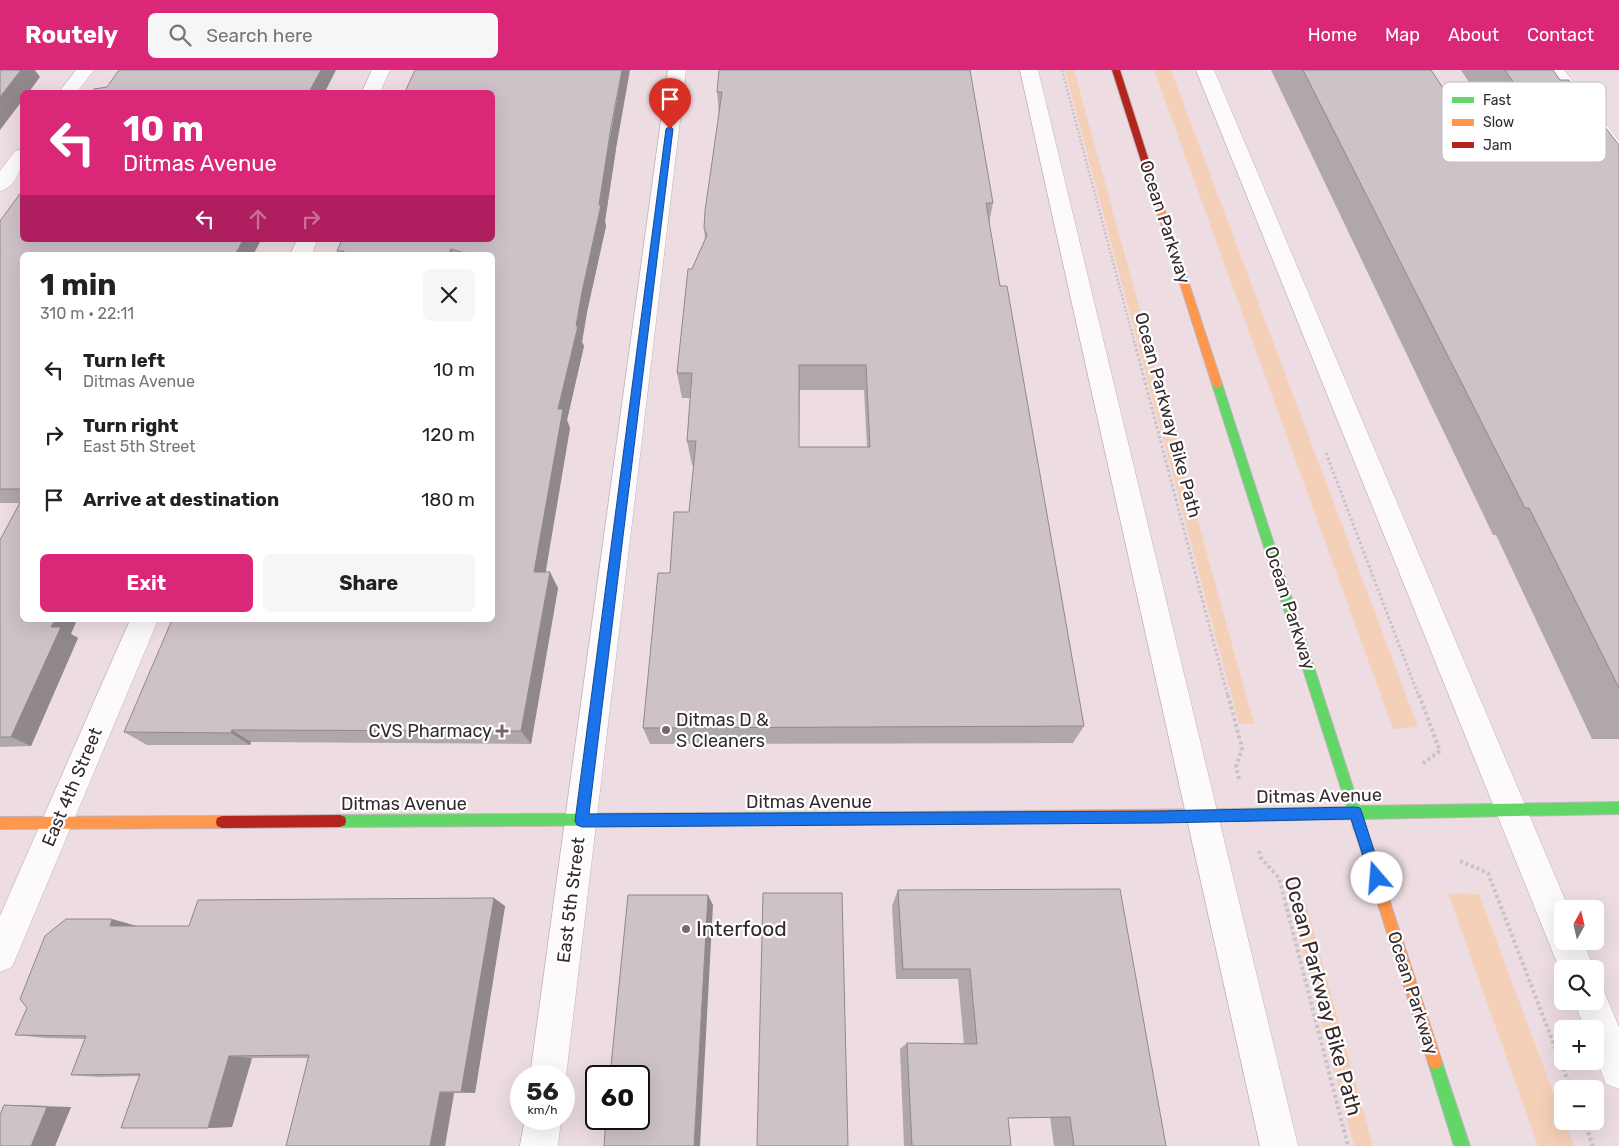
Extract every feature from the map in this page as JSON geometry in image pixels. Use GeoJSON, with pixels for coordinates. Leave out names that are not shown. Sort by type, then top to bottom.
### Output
{"type":"FeatureCollection","features":[{"type":"Feature","properties":{"kind":"street"},"geometry":{"type":"LineString","coordinates":[[69,90],[84,70]]}},
{"type":"Feature","properties":{"kind":"street"},"geometry":{"type":"LineString","coordinates":[[372,90],[381,70]]}},
{"type":"Feature","properties":{"kind":"street","name":"East 5th Street"},"geometry":{"type":"LineString","coordinates":[[549,1065],[677,70]]}},
{"type":"Feature","properties":{"kind":"street"},"geometry":{"type":"LineString","coordinates":[[1029,70],[1279,1146]]}},
{"type":"Feature","properties":{"kind":"street","name":"Ocean Parkway"},"geometry":{"type":"LineString","coordinates":[[1116,70],[1462,1146]]}},
{"type":"Feature","properties":{"kind":"street"},"geometry":{"type":"LineString","coordinates":[[1205,70],[1554,913]]}},
{"type":"Feature","properties":{"kind":"street"},"geometry":{"type":"LineString","coordinates":[[1555,70],[1564,82]]}},
{"type":"Feature","properties":{"kind":"street"},"geometry":{"type":"LineString","coordinates":[[1606,137],[1619,154]]}},
{"type":"Feature","properties":{"kind":"street"},"geometry":{"type":"LineString","coordinates":[[0,185],[20,157]]}},
{"type":"Feature","properties":{"kind":"street","name":"East 4th Street"},"geometry":{"type":"LineString","coordinates":[[0,955],[143,622]]}},
{"type":"Feature","properties":{"kind":"street","name":"Ditmas Avenue"},"geometry":{"type":"LineString","coordinates":[[0,823],[1201,816],[1619,808]]}},
{"type":"Feature","properties":{"kind":"street"},"geometry":{"type":"LineString","coordinates":[[1594,1010],[1619,1071]]}},
{"type":"Feature","properties":{"kind":"street"},"geometry":{"type":"LineString","coordinates":[[539,1146],[541,1130]]}},
{"type":"Feature","properties":{"kind":"path","name":"Ocean Parkway Bike Path"},"geometry":{"type":"LineString","coordinates":[[1062,70],[1242,748],[1236,767]]}},
{"type":"Feature","properties":{"kind":"path","name":"Ocean Parkway Bike Path"},"geometry":{"type":"LineString","coordinates":[[1261,858],[1279,878],[1348,1146]]}},
{"type":"Feature","properties":{"kind":"path"},"geometry":{"type":"LineString","coordinates":[[1460,861],[1488,873],[1568,1080]]}},
{"type":"Feature","properties":{"kind":"path"},"geometry":{"type":"LineString","coordinates":[[1587,1130],[1593,1146]]}},
{"type":"Feature","properties":{"kind":"shaded area"},"geometry":{"type":"Polygon","coordinates":[[[1065,70],[1074,70],[1254,724],[1239,724],[1065,70]]]}},
{"type":"Feature","properties":{"kind":"shaded area"},"geometry":{"type":"Polygon","coordinates":[[[1154,70],[1171,70],[1418,727],[1393,729],[1154,70]]]}},
{"type":"Feature","properties":{"kind":"shaded area"},"geometry":{"type":"Polygon","coordinates":[[[1448,893],[1479,894],[1554,1095],[1554,1130],[1568,1130],[1574,1146],[1538,1146],[1448,893]]]}},
{"type":"Feature","properties":{"kind":"shaded area"},"geometry":{"type":"Polygon","coordinates":[[[1290,904],[1306,904],[1373,1146],[1354,1146],[1290,904]]]}},
{"type":"Feature","properties":{"kind":"building"},"geometry":{"type":"Polygon","coordinates":[[[0,70],[21,70],[0,97],[0,70]]]}},
{"type":"Feature","properties":{"kind":"building"},"geometry":{"type":"Polygon","coordinates":[[[119,70],[321,70],[310,90],[93,90],[107,87],[119,70]]]}},
{"type":"Feature","properties":{"kind":"building"},"geometry":{"type":"Polygon","coordinates":[[[415,70],[622,70],[611,127],[599,205],[601,205],[582,292],[576,326],[578,326],[558,409],[563,409],[534,572],[550,572],[521,731],[232,730],[231,733],[124,732],[171,622],[495,622],[495,252],[462,252],[451,249],[450,252],[337,251],[341,242],[495,242],[495,90],[406,90],[415,70]]]}},
{"type":"Feature","properties":{"kind":"building"},"geometry":{"type":"Polygon","coordinates":[[[719,70],[970,70],[993,203],[986,203],[1000,286],[1007,286],[1084,726],[643,728],[658,573],[670,573],[674,512],[689,512],[696,441],[687,441],[692,373],[677,373],[688,269],[692,269],[707,235],[704,228],[705,211],[722,92],[717,92],[719,70]],[[799,365],[799,447],[870,447],[866,365],[799,365]]]}},
{"type":"Feature","properties":{"kind":"building"},"geometry":{"type":"Polygon","coordinates":[[[1303,70],[1431,70],[1442,87],[1442,162],[1606,162],[1606,128],[1619,145],[1619,688],[1529,508],[1525,508],[1303,70]]]}},
{"type":"Feature","properties":{"kind":"building"},"geometry":{"type":"Polygon","coordinates":[[[1505,70],[1553,70],[1560,80],[1569,80],[1571,82],[1513,82],[1505,70]]]}},
{"type":"Feature","properties":{"kind":"building"},"geometry":{"type":"Polygon","coordinates":[[[20,194],[20,242],[242,242],[237,252],[20,252],[20,489],[0,489],[0,221],[20,194]]]}},
{"type":"Feature","properties":{"kind":"building"},"geometry":{"type":"Polygon","coordinates":[[[20,503],[20,622],[54,622],[51,627],[61,627],[11,737],[0,737],[0,540],[20,503]]]}},
{"type":"Feature","properties":{"kind":"building"},"geometry":{"type":"Polygon","coordinates":[[[1120,889],[1166,1146],[1074,1146],[1070,1117],[1008,1118],[1011,1146],[912,1146],[907,1043],[977,1044],[970,969],[903,969],[898,890],[1120,889]]]}},
{"type":"Feature","properties":{"kind":"building"},"geometry":{"type":"Polygon","coordinates":[[[763,893],[842,893],[848,1146],[757,1146],[763,893]]]}},
{"type":"Feature","properties":{"kind":"building"},"geometry":{"type":"Polygon","coordinates":[[[628,895],[708,895],[694,1146],[604,1146],[605,1130],[650,1130],[650,1065],[611,1065],[628,895]]]}},
{"type":"Feature","properties":{"kind":"building"},"geometry":{"type":"Polygon","coordinates":[[[494,898],[461,1092],[440,1092],[430,1146],[286,1146],[309,1055],[229,1056],[208,1128],[121,1128],[140,1074],[71,1075],[86,1036],[15,1035],[27,1008],[20,999],[45,936],[66,919],[112,919],[110,926],[189,926],[198,900],[494,898]]]}},
{"type":"Feature","properties":{"kind":"building"},"geometry":{"type":"Polygon","coordinates":[[[4,1105],[47,1107],[31,1146],[0,1146],[0,1115],[4,1105]]]}},
{"type":"Feature","properties":{"kind":"traffic: fast"},"geometry":{"type":"LineString","coordinates":[[1217,384],[1359,825]]}},
{"type":"Feature","properties":{"kind":"traffic: fast"},"geometry":{"type":"LineString","coordinates":[[1236,815],[1619,808]]}},
{"type":"Feature","properties":{"kind":"traffic: fast"},"geometry":{"type":"LineString","coordinates":[[340,821],[911,818]]}},
{"type":"Feature","properties":{"kind":"traffic: fast"},"geometry":{"type":"LineString","coordinates":[[1435,1062],[1462,1146]]}},
{"type":"Feature","properties":{"kind":"traffic: slow"},"geometry":{"type":"LineString","coordinates":[[1159,205],[1217,384]]}},
{"type":"Feature","properties":{"kind":"traffic: slow"},"geometry":{"type":"LineString","coordinates":[[911,818],[1236,815]]}},
{"type":"Feature","properties":{"kind":"traffic: slow"},"geometry":{"type":"LineString","coordinates":[[0,823],[222,822]]}},
{"type":"Feature","properties":{"kind":"traffic: slow"},"geometry":{"type":"LineString","coordinates":[[1359,825],[1435,1062]]}},
{"type":"Feature","properties":{"kind":"traffic: jam"},"geometry":{"type":"LineString","coordinates":[[1116,70],[1159,205]]}},
{"type":"Feature","properties":{"kind":"traffic: jam"},"geometry":{"type":"LineString","coordinates":[[222,822],[340,821]]}},
{"type":"Feature","properties":{"kind":"place","name":"Ditmas D & S Cleaners"},"geometry":{"type":"Point","coordinates":[666,730]}},
{"type":"Feature","properties":{"kind":"place","name":"CVS Pharmacy"},"geometry":{"type":"Point","coordinates":[502,731]}},
{"type":"Feature","properties":{"kind":"place","name":"Interfood"},"geometry":{"type":"Point","coordinates":[686,929]}},
{"type":"Feature","properties":{"kind":"route"},"geometry":{"type":"LineString","coordinates":[[670,129],[582,821],[1160,817],[1355,813],[1377,878]]}}]}
